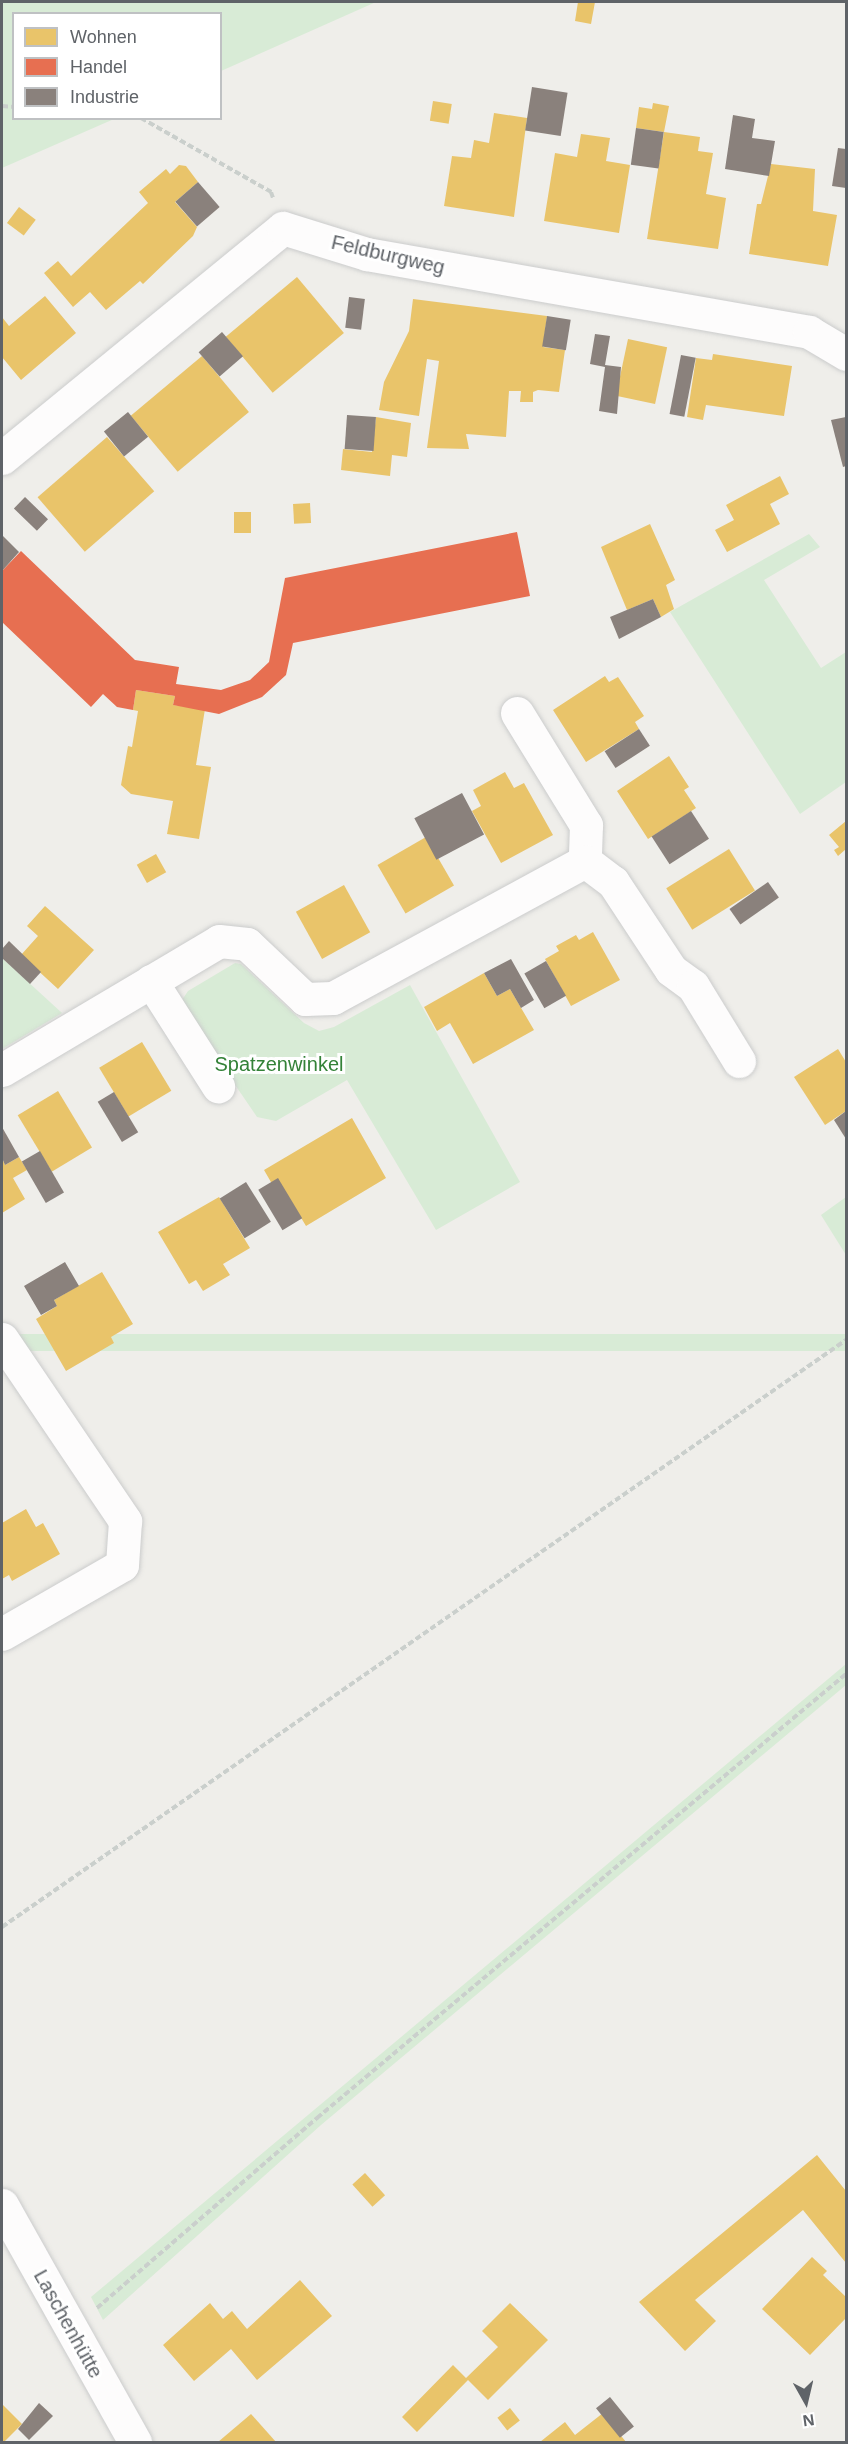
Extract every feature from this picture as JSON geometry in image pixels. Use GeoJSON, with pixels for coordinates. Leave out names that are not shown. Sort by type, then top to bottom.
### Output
{"type":"FeatureCollection","features":[{"type":"Feature","properties":{"kind":"street","name":"Feldburgweg"},"geometry":{"type":"LineString","coordinates":[[283,228],[367,254],[809,332],[846,354]]}},
{"type":"Feature","properties":{"kind":"street"},"geometry":{"type":"LineString","coordinates":[[2,458],[283,228]]}},
{"type":"Feature","properties":{"kind":"street"},"geometry":{"type":"LineString","coordinates":[[517,713],[586,825],[585,861]]}},
{"type":"Feature","properties":{"kind":"street"},"geometry":{"type":"LineString","coordinates":[[2,1070],[219,942],[247,944],[305,999],[333,998],[585,861]]}},
{"type":"Feature","properties":{"kind":"street"},"geometry":{"type":"LineString","coordinates":[[585,861],[614,882],[671,970],[693,986],[739,1061]]}},
{"type":"Feature","properties":{"kind":"street"},"geometry":{"type":"LineString","coordinates":[[151,981],[218,1086]]}},
{"type":"Feature","properties":{"kind":"street"},"geometry":{"type":"LineString","coordinates":[[2,1340],[125,1521],[122,1565],[2,1634]]}},
{"type":"Feature","properties":{"kind":"street","name":"Laschenhütte"},"geometry":{"type":"LineString","coordinates":[[2,2205],[135,2442]]}},
{"type":"Feature","properties":{"kind":"path"},"geometry":{"type":"LineString","coordinates":[[145,120],[271,192],[283,228]]}},
{"type":"Feature","properties":{"kind":"path"},"geometry":{"type":"LineString","coordinates":[[2,1927],[846,1340]]}},
{"type":"Feature","properties":{"kind":"path"},"geometry":{"type":"LineString","coordinates":[[72,2331],[317,2118],[846,1674]]}},
{"type":"Feature","properties":{"kind":"green space"},"geometry":{"type":"Polygon","coordinates":[[[2,2],[376,2],[222,71],[222,12],[12,12],[12,120],[112,120],[2,168],[2,2]]]}},
{"type":"Feature","properties":{"kind":"green space"},"geometry":{"type":"Polygon","coordinates":[[[809,534],[820,547],[764,580],[821,668],[846,652],[846,782],[800,814],[670,612],[809,534]]]}},
{"type":"Feature","properties":{"kind":"green space"},"geometry":{"type":"Polygon","coordinates":[[[2,958],[62,1013],[2,1049],[2,958]]]}},
{"type":"Feature","properties":{"kind":"green space","name":"Spatzenwinkel"},"geometry":{"type":"Polygon","coordinates":[[[235,963],[241,964],[304,1023],[319,1031],[334,1027],[410,985],[520,1182],[436,1230],[347,1080],[276,1121],[257,1117],[184,1010],[182,1000],[188,991],[235,963]]]}},
{"type":"Feature","properties":{"kind":"green space"},"geometry":{"type":"Polygon","coordinates":[[[846,1197],[846,1255],[821,1215],[846,1197]]]}},
{"type":"Feature","properties":{"kind":"green space"},"geometry":{"type":"Polygon","coordinates":[[[2,1334],[846,1334],[846,1351],[2,1351],[2,1334]]]}},
{"type":"Feature","properties":{"kind":"green space"},"geometry":{"type":"Polygon","coordinates":[[[846,1664],[846,1685],[321,2125],[103,2320],[91,2297],[846,1664]]]}},
{"type":"Feature","properties":{"kind":"building: Wohnen"},"geometry":{"type":"Polygon","coordinates":[[[578,2],[595,2],[591,24],[575,21],[578,2]]]}},
{"type":"Feature","properties":{"kind":"building: Wohnen"},"geometry":{"type":"Polygon","coordinates":[[[433,101],[452,104],[449,124],[430,121],[433,101]]]}},
{"type":"Feature","properties":{"kind":"building: Wohnen"},"geometry":{"type":"Polygon","coordinates":[[[653,103],[669,106],[664,132],[636,128],[639,107],[652,109],[653,103]]]}},
{"type":"Feature","properties":{"kind":"building: Wohnen"},"geometry":{"type":"Polygon","coordinates":[[[494,113],[527,118],[514,217],[444,206],[452,156],[471,158],[474,140],[489,143],[494,113]]]}},
{"type":"Feature","properties":{"kind":"building: Wohnen"},"geometry":{"type":"Polygon","coordinates":[[[664,132],[700,137],[698,151],[713,153],[706,194],[726,198],[718,249],[647,239],[664,132]]]}},
{"type":"Feature","properties":{"kind":"building: Wohnen"},"geometry":{"type":"Polygon","coordinates":[[[581,134],[610,138],[606,161],[630,165],[619,233],[544,221],[555,153],[577,157],[581,134]]]}},
{"type":"Feature","properties":{"kind":"building: Wohnen"},"geometry":{"type":"Polygon","coordinates":[[[771,164],[815,169],[813,211],[837,215],[828,266],[749,254],[757,204],[761,204],[771,164]]]}},
{"type":"Feature","properties":{"kind":"building: Wohnen"},"geometry":{"type":"Polygon","coordinates":[[[179,165],[186,166],[198,182],[175,202],[197,227],[193,236],[143,284],[140,281],[106,310],[90,292],[73,307],[44,273],[58,261],[71,276],[148,203],[139,192],[166,169],[170,174],[179,165]]]}},
{"type":"Feature","properties":{"kind":"building: Wohnen"},"geometry":{"type":"Polygon","coordinates":[[[19,207],[36,220],[24,236],[7,223],[19,207]]]}},
{"type":"Feature","properties":{"kind":"building: Wohnen"},"geometry":{"type":"Polygon","coordinates":[[[297,277],[344,333],[273,393],[226,337],[297,277]]]}},
{"type":"Feature","properties":{"kind":"building: Wohnen"},"geometry":{"type":"Polygon","coordinates":[[[45,296],[76,333],[21,380],[2,357],[2,317],[9,326],[45,296]]]}},
{"type":"Feature","properties":{"kind":"building: Wohnen"},"geometry":{"type":"Polygon","coordinates":[[[413,299],[547,316],[543,347],[565,350],[559,392],[538,390],[533,392],[533,402],[520,402],[521,391],[509,391],[506,437],[466,434],[469,449],[427,448],[439,361],[427,359],[419,416],[379,410],[384,382],[409,331],[413,299]]]}},
{"type":"Feature","properties":{"kind":"building: Wohnen"},"geometry":{"type":"Polygon","coordinates":[[[628,339],[667,347],[655,404],[616,396],[628,339]]]}},
{"type":"Feature","properties":{"kind":"building: Wohnen"},"geometry":{"type":"Polygon","coordinates":[[[713,354],[792,366],[784,416],[706,405],[703,420],[687,417],[696,358],[712,360],[713,354]]]}},
{"type":"Feature","properties":{"kind":"building: Wohnen"},"geometry":{"type":"Polygon","coordinates":[[[202,356],[249,412],[178,472],[131,416],[202,356]]]}},
{"type":"Feature","properties":{"kind":"building: Wohnen"},"geometry":{"type":"Polygon","coordinates":[[[376,417],[411,423],[407,457],[392,455],[390,476],[341,470],[343,449],[372,452],[376,417]]]}},
{"type":"Feature","properties":{"kind":"building: Wohnen"},"geometry":{"type":"Polygon","coordinates":[[[107,437],[154,491],[85,552],[38,497],[107,437]]]}},
{"type":"Feature","properties":{"kind":"building: Wohnen"},"geometry":{"type":"Polygon","coordinates":[[[780,476],[789,494],[770,504],[780,524],[727,552],[715,530],[734,520],[726,505],[780,476]]]}},
{"type":"Feature","properties":{"kind":"building: Wohnen"},"geometry":{"type":"Polygon","coordinates":[[[310,503],[311,523],[294,524],[293,504],[310,503]]]}},
{"type":"Feature","properties":{"kind":"building: Wohnen"},"geometry":{"type":"Polygon","coordinates":[[[234,512],[251,512],[251,533],[234,533],[234,512]]]}},
{"type":"Feature","properties":{"kind":"building: Wohnen"},"geometry":{"type":"Polygon","coordinates":[[[650,524],[675,580],[666,585],[674,609],[661,617],[653,599],[627,610],[601,547],[650,524]]]}},
{"type":"Feature","properties":{"kind":"building: Wohnen"},"geometry":{"type":"Polygon","coordinates":[[[605,676],[609,682],[618,677],[644,716],[635,722],[639,729],[586,762],[553,710],[605,676]]]}},
{"type":"Feature","properties":{"kind":"building: Wohnen"},"geometry":{"type":"Polygon","coordinates":[[[136,690],[175,696],[173,705],[205,709],[196,765],[211,767],[199,839],[167,834],[173,801],[131,794],[121,785],[128,746],[132,747],[138,711],[133,710],[136,690]]]}},
{"type":"Feature","properties":{"kind":"building: Wohnen"},"geometry":{"type":"Polygon","coordinates":[[[669,756],[689,787],[684,790],[696,808],[648,839],[617,791],[669,756]]]}},
{"type":"Feature","properties":{"kind":"building: Wohnen"},"geometry":{"type":"Polygon","coordinates":[[[505,772],[514,788],[524,783],[553,835],[501,863],[472,811],[481,806],[473,790],[505,772]]]}},
{"type":"Feature","properties":{"kind":"building: Wohnen"},"geometry":{"type":"Polygon","coordinates":[[[846,821],[846,849],[838,856],[834,850],[839,847],[829,835],[846,821]]]}},
{"type":"Feature","properties":{"kind":"building: Wohnen"},"geometry":{"type":"Polygon","coordinates":[[[426,837],[454,885],[406,913],[378,865],[426,837]]]}},
{"type":"Feature","properties":{"kind":"building: Wohnen"},"geometry":{"type":"Polygon","coordinates":[[[729,849],[755,891],[692,930],[666,888],[729,849]]]}},
{"type":"Feature","properties":{"kind":"building: Wohnen"},"geometry":{"type":"Polygon","coordinates":[[[156,854],[166,872],[147,883],[137,865],[156,854]]]}},
{"type":"Feature","properties":{"kind":"building: Wohnen"},"geometry":{"type":"Polygon","coordinates":[[[344,885],[370,932],[322,959],[296,912],[344,885]]]}},
{"type":"Feature","properties":{"kind":"building: Wohnen"},"geometry":{"type":"Polygon","coordinates":[[[45,906],[94,950],[58,989],[21,955],[38,936],[27,926],[45,906]]]}},
{"type":"Feature","properties":{"kind":"building: Wohnen"},"geometry":{"type":"Polygon","coordinates":[[[593,932],[620,980],[571,1006],[545,959],[559,951],[556,946],[576,935],[579,940],[593,932]]]}},
{"type":"Feature","properties":{"kind":"building: Wohnen"},"geometry":{"type":"Polygon","coordinates":[[[484,973],[497,996],[510,989],[534,1030],[473,1064],[450,1023],[437,1031],[424,1007],[484,973]]]}},
{"type":"Feature","properties":{"kind":"building: Wohnen"},"geometry":{"type":"Polygon","coordinates":[[[142,1042],[171,1091],[128,1117],[99,1068],[142,1042]]]}},
{"type":"Feature","properties":{"kind":"building: Wohnen"},"geometry":{"type":"Polygon","coordinates":[[[838,1049],[846,1062],[846,1111],[825,1125],[794,1077],[838,1049]]]}},
{"type":"Feature","properties":{"kind":"building: Wohnen"},"geometry":{"type":"Polygon","coordinates":[[[58,1091],[92,1148],[52,1172],[18,1115],[58,1091]]]}},
{"type":"Feature","properties":{"kind":"building: Wohnen"},"geometry":{"type":"Polygon","coordinates":[[[352,1118],[386,1178],[306,1226],[297,1211],[290,1215],[264,1170],[352,1118]]]}},
{"type":"Feature","properties":{"kind":"building: Wohnen"},"geometry":{"type":"Polygon","coordinates":[[[19,1157],[27,1170],[13,1178],[25,1199],[2,1213],[2,1158],[5,1165],[19,1157]]]}},
{"type":"Feature","properties":{"kind":"building: Wohnen"},"geometry":{"type":"Polygon","coordinates":[[[219,1197],[250,1248],[223,1264],[230,1275],[203,1291],[196,1280],[189,1284],[158,1232],[219,1197]]]}},
{"type":"Feature","properties":{"kind":"building: Wohnen"},"geometry":{"type":"Polygon","coordinates":[[[102,1272],[133,1324],[111,1337],[114,1343],[66,1371],[36,1319],[57,1306],[54,1300],[102,1272]]]}},
{"type":"Feature","properties":{"kind":"building: Wohnen"},"geometry":{"type":"Polygon","coordinates":[[[26,1509],[36,1527],[43,1523],[60,1554],[12,1581],[9,1575],[2,1579],[2,1523],[26,1509]]]}},
{"type":"Feature","properties":{"kind":"building: Wohnen"},"geometry":{"type":"Polygon","coordinates":[[[817,2155],[846,2191],[846,2263],[803,2210],[695,2300],[716,2321],[685,2351],[639,2302],[817,2155]]]}},
{"type":"Feature","properties":{"kind":"building: Wohnen"},"geometry":{"type":"Polygon","coordinates":[[[365,2173],[385,2195],[372,2207],[352,2184],[365,2173]]]}},
{"type":"Feature","properties":{"kind":"building: Wohnen"},"geometry":{"type":"Polygon","coordinates":[[[812,2257],[827,2271],[823,2275],[846,2297],[846,2318],[810,2355],[762,2309],[812,2257]]]}},
{"type":"Feature","properties":{"kind":"building: Wohnen"},"geometry":{"type":"Polygon","coordinates":[[[300,2280],[332,2316],[257,2380],[231,2349],[194,2381],[163,2345],[210,2303],[223,2319],[232,2311],[247,2329],[300,2280]]]}},
{"type":"Feature","properties":{"kind":"building: Wohnen"},"geometry":{"type":"Polygon","coordinates":[[[510,2303],[548,2340],[488,2400],[468,2380],[417,2432],[402,2417],[453,2365],[466,2378],[498,2347],[482,2331],[510,2303]]]}},
{"type":"Feature","properties":{"kind":"building: Wohnen"},"geometry":{"type":"Polygon","coordinates":[[[2,2404],[22,2424],[4,2442],[2,2442],[2,2404]]]}},
{"type":"Feature","properties":{"kind":"building: Wohnen"},"geometry":{"type":"Polygon","coordinates":[[[510,2408],[520,2421],[507,2430],[497,2418],[510,2408]]]}},
{"type":"Feature","properties":{"kind":"building: Wohnen"},"geometry":{"type":"Polygon","coordinates":[[[603,2413],[626,2442],[540,2442],[565,2422],[575,2435],[603,2413]]]}},
{"type":"Feature","properties":{"kind":"building: Wohnen"},"geometry":{"type":"Polygon","coordinates":[[[251,2414],[276,2442],[218,2442],[251,2414]]]}},
{"type":"Feature","properties":{"kind":"building: Handel"},"geometry":{"type":"Polygon","coordinates":[[[517,532],[530,596],[293,643],[286,675],[262,697],[219,714],[173,705],[175,696],[136,690],[133,710],[117,707],[103,694],[91,707],[2,622],[2,571],[21,551],[135,660],[179,667],[176,684],[221,690],[250,680],[269,662],[285,578],[517,532]]]}},
{"type":"Feature","properties":{"kind":"building: Industrie"},"geometry":{"type":"Polygon","coordinates":[[[532,87],[568,93],[561,136],[525,130],[532,87]]]}},
{"type":"Feature","properties":{"kind":"building: Industrie"},"geometry":{"type":"Polygon","coordinates":[[[733,115],[755,119],[752,138],[775,141],[769,176],[725,169],[733,115]]]}},
{"type":"Feature","properties":{"kind":"building: Industrie"},"geometry":{"type":"Polygon","coordinates":[[[636,128],[664,132],[659,169],[631,165],[636,128]]]}},
{"type":"Feature","properties":{"kind":"building: Industrie"},"geometry":{"type":"Polygon","coordinates":[[[838,148],[846,149],[846,188],[832,186],[838,148]]]}},
{"type":"Feature","properties":{"kind":"building: Industrie"},"geometry":{"type":"Polygon","coordinates":[[[198,182],[220,207],[197,227],[175,202],[198,182]]]}},
{"type":"Feature","properties":{"kind":"building: Industrie"},"geometry":{"type":"Polygon","coordinates":[[[349,297],[365,299],[361,330],[345,328],[349,297]]]}},
{"type":"Feature","properties":{"kind":"building: Industrie"},"geometry":{"type":"Polygon","coordinates":[[[547,316],[571,320],[566,350],[542,347],[547,316]]]}},
{"type":"Feature","properties":{"kind":"building: Industrie"},"geometry":{"type":"Polygon","coordinates":[[[222,332],[243,356],[220,376],[199,352],[222,332]]]}},
{"type":"Feature","properties":{"kind":"building: Industrie"},"geometry":{"type":"Polygon","coordinates":[[[595,334],[610,336],[605,365],[621,367],[617,414],[599,411],[605,367],[590,364],[595,334]]]}},
{"type":"Feature","properties":{"kind":"building: Industrie"},"geometry":{"type":"Polygon","coordinates":[[[681,355],[696,358],[684,417],[670,414],[681,355]]]}},
{"type":"Feature","properties":{"kind":"building: Industrie"},"geometry":{"type":"Polygon","coordinates":[[[128,412],[148,437],[124,456],[104,432],[128,412]]]}},
{"type":"Feature","properties":{"kind":"building: Industrie"},"geometry":{"type":"Polygon","coordinates":[[[347,415],[376,417],[374,451],[345,449],[347,415]]]}},
{"type":"Feature","properties":{"kind":"building: Industrie"},"geometry":{"type":"Polygon","coordinates":[[[846,417],[846,466],[843,467],[831,420],[846,417]]]}},
{"type":"Feature","properties":{"kind":"building: Industrie"},"geometry":{"type":"Polygon","coordinates":[[[25,497],[48,519],[37,531],[14,509],[25,497]]]}},
{"type":"Feature","properties":{"kind":"building: Industrie"},"geometry":{"type":"Polygon","coordinates":[[[2,535],[19,552],[2,571],[2,535]]]}},
{"type":"Feature","properties":{"kind":"building: Industrie"},"geometry":{"type":"Polygon","coordinates":[[[653,599],[661,617],[619,639],[610,617],[653,599]]]}},
{"type":"Feature","properties":{"kind":"building: Industrie"},"geometry":{"type":"Polygon","coordinates":[[[639,729],[650,746],[616,768],[605,751],[639,729]]]}},
{"type":"Feature","properties":{"kind":"building: Industrie"},"geometry":{"type":"Polygon","coordinates":[[[462,793],[484,834],[436,860],[414,818],[462,793]]]}},
{"type":"Feature","properties":{"kind":"building: Industrie"},"geometry":{"type":"Polygon","coordinates":[[[691,811],[709,839],[670,864],[652,837],[691,811]]]}},
{"type":"Feature","properties":{"kind":"building: Industrie"},"geometry":{"type":"Polygon","coordinates":[[[768,882],[779,898],[740,925],[729,909],[768,882]]]}},
{"type":"Feature","properties":{"kind":"building: Industrie"},"geometry":{"type":"Polygon","coordinates":[[[9,941],[41,972],[30,984],[2,958],[2,949],[9,941]]]}},
{"type":"Feature","properties":{"kind":"building: Industrie"},"geometry":{"type":"Polygon","coordinates":[[[511,959],[534,1000],[521,1008],[510,989],[497,996],[484,973],[511,959]]]}},
{"type":"Feature","properties":{"kind":"building: Industrie"},"geometry":{"type":"Polygon","coordinates":[[[546,961],[566,996],[544,1008],[524,974],[546,961]]]}},
{"type":"Feature","properties":{"kind":"building: Industrie"},"geometry":{"type":"Polygon","coordinates":[[[114,1092],[138,1132],[122,1142],[98,1102],[114,1092]]]}},
{"type":"Feature","properties":{"kind":"building: Industrie"},"geometry":{"type":"Polygon","coordinates":[[[846,1111],[846,1139],[834,1120],[846,1111]]]}},
{"type":"Feature","properties":{"kind":"building: Industrie"},"geometry":{"type":"Polygon","coordinates":[[[2,1127],[19,1157],[5,1165],[2,1158],[2,1127]]]}},
{"type":"Feature","properties":{"kind":"building: Industrie"},"geometry":{"type":"Polygon","coordinates":[[[40,1151],[64,1193],[46,1203],[22,1162],[40,1151]]]}},
{"type":"Feature","properties":{"kind":"building: Industrie"},"geometry":{"type":"Polygon","coordinates":[[[278,1178],[302,1218],[282,1230],[258,1190],[278,1178]]]}},
{"type":"Feature","properties":{"kind":"building: Industrie"},"geometry":{"type":"Polygon","coordinates":[[[246,1182],[271,1222],[245,1238],[220,1198],[246,1182]]]}},
{"type":"Feature","properties":{"kind":"building: Industrie"},"geometry":{"type":"Polygon","coordinates":[[[65,1262],[79,1286],[54,1300],[57,1306],[41,1315],[24,1286],[65,1262]]]}},
{"type":"Feature","properties":{"kind":"building: Industrie"},"geometry":{"type":"Polygon","coordinates":[[[610,2397],[634,2427],[620,2438],[596,2408],[610,2397]]]}},
{"type":"Feature","properties":{"kind":"building: Industrie"},"geometry":{"type":"Polygon","coordinates":[[[39,2403],[53,2416],[29,2440],[18,2429],[39,2403]]]}}]}
